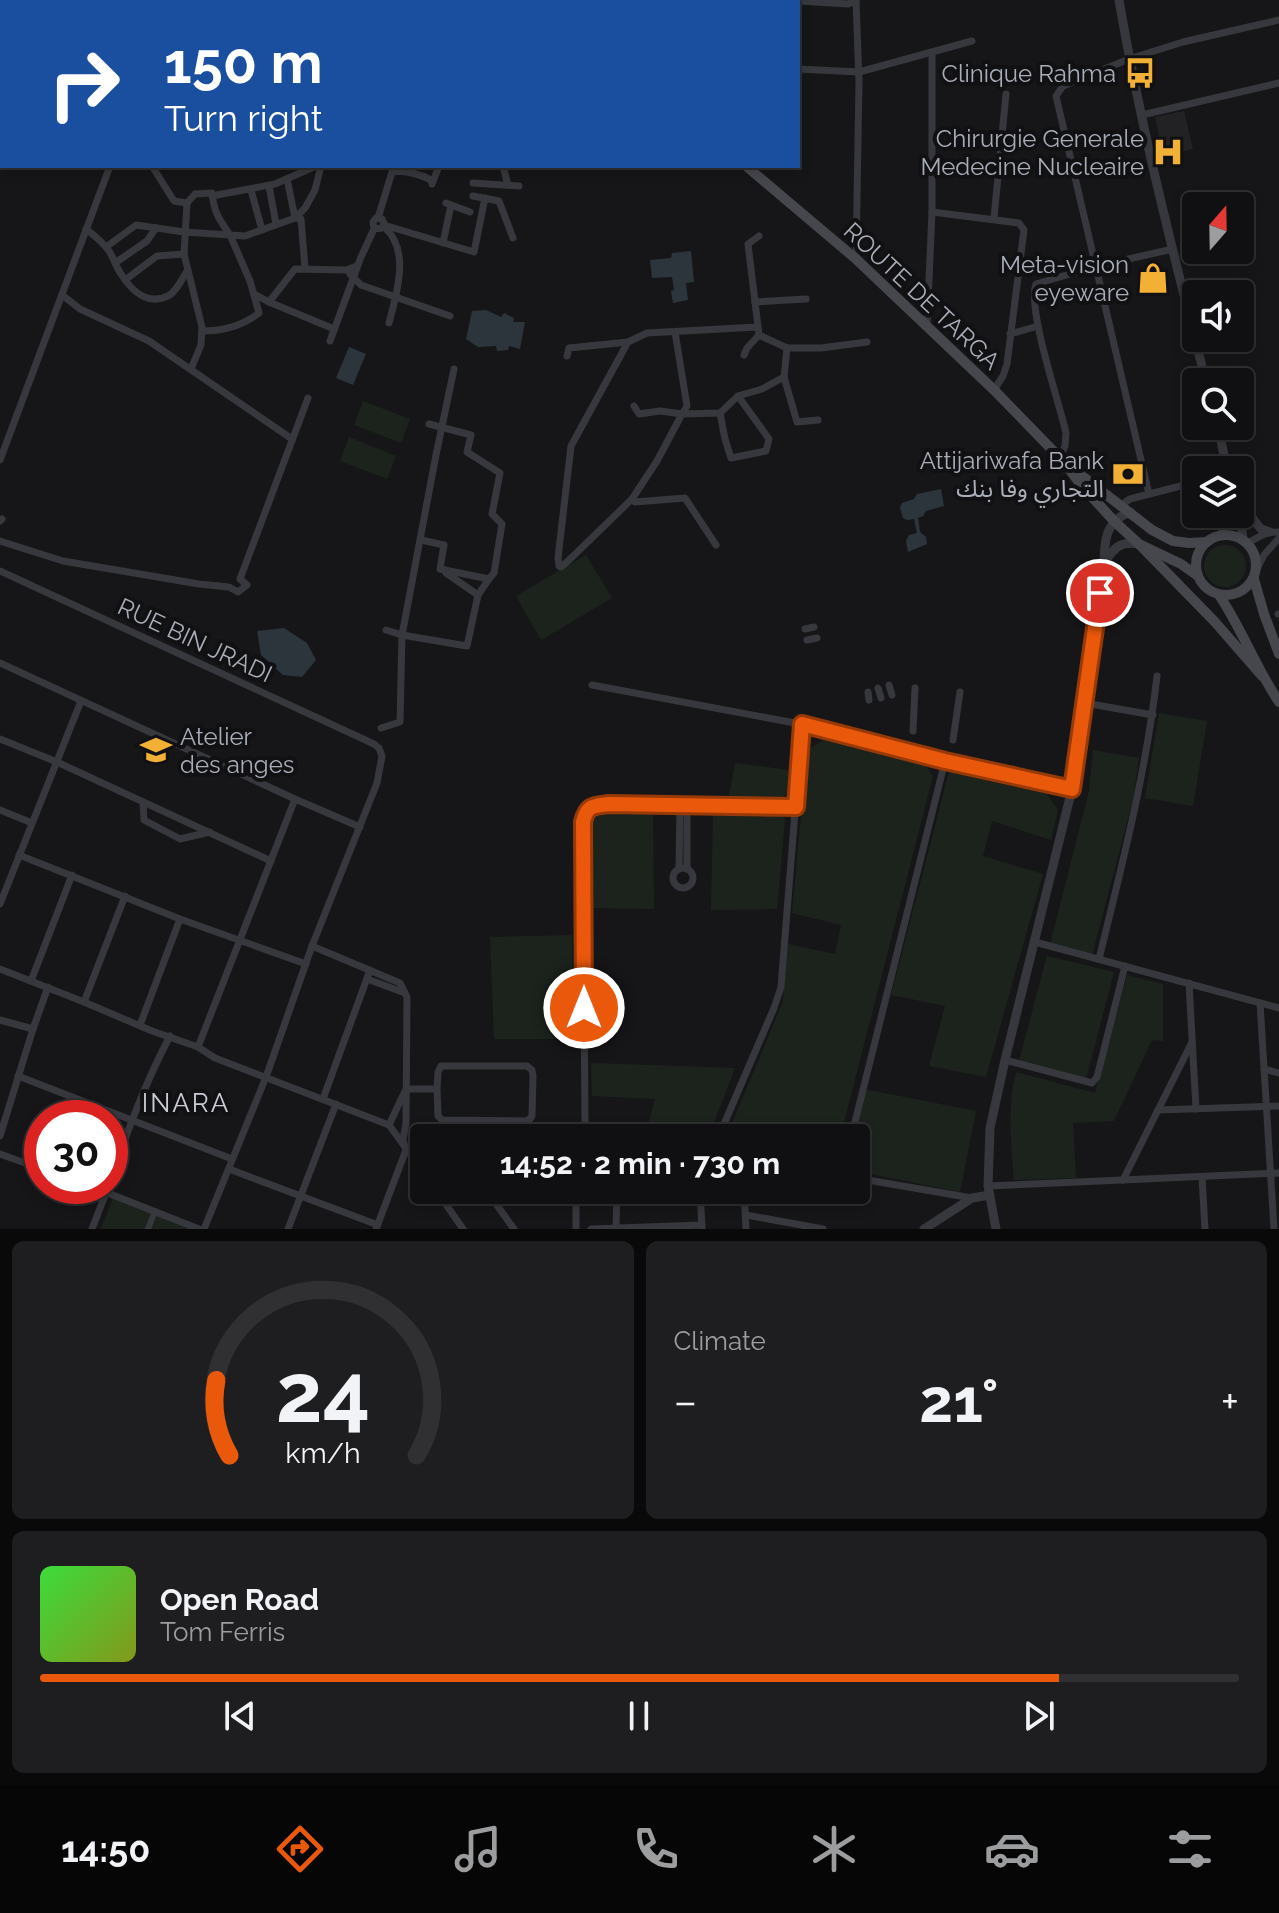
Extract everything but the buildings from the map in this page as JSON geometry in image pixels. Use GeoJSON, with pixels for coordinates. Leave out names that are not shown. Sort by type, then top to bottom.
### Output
{"type":"FeatureCollection","features":[{"type":"Feature","properties":{"kind":"main road","name":"ROUTE DE TARGA"},"geometry":{"type":"LineString","coordinates":[[748,168],[856,259],[994,390],[1062,460],[1114,521],[1139,544],[1181,564],[1198,576]]}},
{"type":"Feature","properties":{"kind":"main road","name":"ROUTE DE TARGA"},"geometry":{"type":"LineString","coordinates":[[1062,460],[1152,530],[1173,541],[1207,542]]}},
{"type":"Feature","properties":{"kind":"main road"},"geometry":{"type":"LineString","coordinates":[[1256,574],[1246,589],[1238,594],[1219,595],[1206,588],[1198,576],[1200,549],[1222,535],[1233,535],[1245,541],[1256,555],[1256,574],[1279,654]]}},
{"type":"Feature","properties":{"kind":"main road"},"geometry":{"type":"LineString","coordinates":[[1139,544],[1207,613],[1262,676],[1279,702]]}},
{"type":"Feature","properties":{"kind":"main road"},"geometry":{"type":"LineString","coordinates":[[1219,595],[1244,636],[1262,676]]}},
{"type":"Feature","properties":{"kind":"street"},"geometry":{"type":"LineString","coordinates":[[800,1],[848,4],[856,0],[859,72],[856,259]]}},
{"type":"Feature","properties":{"kind":"street"},"geometry":{"type":"LineString","coordinates":[[1119,0],[1129,59],[1203,368]]}},
{"type":"Feature","properties":{"kind":"street"},"geometry":{"type":"LineString","coordinates":[[1149,494],[1056,96],[1063,86],[1129,59],[1183,42],[1279,20]]}},
{"type":"Feature","properties":{"kind":"street"},"geometry":{"type":"LineString","coordinates":[[800,69],[859,72],[972,41]]}},
{"type":"Feature","properties":{"kind":"street"},"geometry":{"type":"LineString","coordinates":[[927,326],[932,212],[932,52]]}},
{"type":"Feature","properties":{"kind":"street"},"geometry":{"type":"LineString","coordinates":[[1142,115],[1279,83]]}},
{"type":"Feature","properties":{"kind":"street"},"geometry":{"type":"LineString","coordinates":[[994,218],[1006,94]]}},
{"type":"Feature","properties":{"kind":"street"},"geometry":{"type":"LineString","coordinates":[[0,460],[109,168]]}},
{"type":"Feature","properties":{"kind":"street"},"geometry":{"type":"LineString","coordinates":[[153,168],[174,201],[187,203]]}},
{"type":"Feature","properties":{"kind":"street"},"geometry":{"type":"LineString","coordinates":[[212,196],[269,186],[313,168]]}},
{"type":"Feature","properties":{"kind":"street"},"geometry":{"type":"LineString","coordinates":[[295,218],[315,190],[318,168]]}},
{"type":"Feature","properties":{"kind":"street"},"geometry":{"type":"LineString","coordinates":[[330,341],[357,266],[380,225],[392,172],[407,170],[431,180],[432,184],[438,168]]}},
{"type":"Feature","properties":{"kind":"street"},"geometry":{"type":"LineString","coordinates":[[504,168],[508,185]]}},
{"type":"Feature","properties":{"kind":"street"},"geometry":{"type":"LineString","coordinates":[[287,179],[295,218]]}},
{"type":"Feature","properties":{"kind":"street"},"geometry":{"type":"LineString","coordinates":[[473,183],[519,186]]}},
{"type":"Feature","properties":{"kind":"street"},"geometry":{"type":"LineString","coordinates":[[269,186],[276,224]]}},
{"type":"Feature","properties":{"kind":"street"},"geometry":{"type":"LineString","coordinates":[[251,190],[262,230]]}},
{"type":"Feature","properties":{"kind":"street"},"geometry":{"type":"LineString","coordinates":[[191,369],[201,345],[202,331],[184,254],[187,203],[195,194],[212,193],[219,218],[230,235],[259,313],[247,322],[218,331],[202,331]]}},
{"type":"Feature","properties":{"kind":"street"},"geometry":{"type":"LineString","coordinates":[[473,196],[499,201],[513,238]]}},
{"type":"Feature","properties":{"kind":"street"},"geometry":{"type":"LineString","coordinates":[[380,225],[474,252],[485,198]]}},
{"type":"Feature","properties":{"kind":"street"},"geometry":{"type":"LineString","coordinates":[[443,243],[448,204],[470,212]]}},
{"type":"Feature","properties":{"kind":"street"},"geometry":{"type":"LineString","coordinates":[[932,212],[994,218],[1019,223],[1024,230],[1007,364],[994,390]]}},
{"type":"Feature","properties":{"kind":"street"},"geometry":{"type":"LineString","coordinates":[[106,247],[136,225],[245,236],[295,218],[301,219],[305,268]]}},
{"type":"Feature","properties":{"kind":"street"},"geometry":{"type":"LineString","coordinates":[[380,225],[390,232],[396,244],[401,268],[389,323]]}},
{"type":"Feature","properties":{"kind":"street"},"geometry":{"type":"LineString","coordinates":[[115,263],[147,241],[156,228]]}},
{"type":"Feature","properties":{"kind":"street"},"geometry":{"type":"LineString","coordinates":[[86,229],[106,247],[125,280],[144,298],[167,296],[187,271]]}},
{"type":"Feature","properties":{"kind":"street"},"geometry":{"type":"LineString","coordinates":[[744,355],[758,331],[748,244],[759,236]]}},
{"type":"Feature","properties":{"kind":"street"},"geometry":{"type":"LineString","coordinates":[[1062,460],[1066,433],[1038,326],[1036,284],[1173,249]]}},
{"type":"Feature","properties":{"kind":"street"},"geometry":{"type":"LineString","coordinates":[[125,280],[157,256],[184,254]]}},
{"type":"Feature","properties":{"kind":"street"},"geometry":{"type":"LineString","coordinates":[[269,302],[295,269],[346,270],[357,266]]}},
{"type":"Feature","properties":{"kind":"street"},"geometry":{"type":"LineString","coordinates":[[346,270],[361,285],[450,316]]}},
{"type":"Feature","properties":{"kind":"street"},"geometry":{"type":"LineString","coordinates":[[1017,295],[1034,292]]}},
{"type":"Feature","properties":{"kind":"street"},"geometry":{"type":"LineString","coordinates":[[254,294],[334,329]]}},
{"type":"Feature","properties":{"kind":"street"},"geometry":{"type":"LineString","coordinates":[[62,295],[80,309],[149,341],[292,439]]}},
{"type":"Feature","properties":{"kind":"street"},"geometry":{"type":"LineString","coordinates":[[755,302],[806,299]]}},
{"type":"Feature","properties":{"kind":"street"},"geometry":{"type":"LineString","coordinates":[[1010,334],[1038,326]]}},
{"type":"Feature","properties":{"kind":"street"},"geometry":{"type":"LineString","coordinates":[[567,356],[569,348],[628,342],[647,333],[732,327],[758,331],[787,348],[821,348],[867,342]]}},
{"type":"Feature","properties":{"kind":"street"},"geometry":{"type":"LineString","coordinates":[[628,342],[571,446],[558,558],[561,567],[632,499],[687,406],[675,332]]}},
{"type":"Feature","properties":{"kind":"street"},"geometry":{"type":"LineString","coordinates":[[787,348],[784,377],[797,422],[818,420]]}},
{"type":"Feature","properties":{"kind":"street"},"geometry":{"type":"LineString","coordinates":[[381,728],[400,722],[402,635],[454,369]]}},
{"type":"Feature","properties":{"kind":"street"},"geometry":{"type":"LineString","coordinates":[[634,406],[639,414],[660,411],[720,413],[738,396],[762,389],[784,377]]}},
{"type":"Feature","properties":{"kind":"street"},"geometry":{"type":"LineString","coordinates":[[720,413],[731,458],[766,451],[769,439],[738,396]]}},
{"type":"Feature","properties":{"kind":"street"},"geometry":{"type":"LineString","coordinates":[[0,541],[63,561],[229,587],[238,592],[247,585],[240,579],[308,398]]}},
{"type":"Feature","properties":{"kind":"street"},"geometry":{"type":"LineString","coordinates":[[386,630],[467,646],[478,595],[494,573],[502,524],[492,514],[500,473],[467,452],[471,435],[429,424]]}},
{"type":"Feature","properties":{"kind":"street"},"geometry":{"type":"LineString","coordinates":[[0,426],[10,433]]}},
{"type":"Feature","properties":{"kind":"street"},"geometry":{"type":"LineString","coordinates":[[996,1229],[989,1191],[990,1128],[1072,789],[1105,542],[1114,521],[1126,509],[1130,499],[1182,486]]}},
{"type":"Feature","properties":{"kind":"street"},"geometry":{"type":"LineString","coordinates":[[632,499],[635,502],[685,498],[716,545]]}},
{"type":"Feature","properties":{"kind":"street"},"geometry":{"type":"LineString","coordinates":[[1254,520],[1261,529],[1274,532]]}},
{"type":"Feature","properties":{"kind":"street"},"geometry":{"type":"LineString","coordinates":[[1222,535],[1223,528]]}},
{"type":"Feature","properties":{"kind":"street"},"geometry":{"type":"LineString","coordinates":[[1243,528],[1245,541],[1274,532]]}},
{"type":"Feature","properties":{"kind":"street"},"geometry":{"type":"LineString","coordinates":[[1256,574],[1264,555],[1279,538]]}},
{"type":"Feature","properties":{"kind":"street"},"geometry":{"type":"LineString","coordinates":[[421,540],[444,545],[440,569]]}},
{"type":"Feature","properties":{"kind":"street"},"geometry":{"type":"LineString","coordinates":[[1104,565],[1121,544],[1139,544]]}},
{"type":"Feature","properties":{"kind":"street"},"geometry":{"type":"LineString","coordinates":[[440,569],[489,579]]}},
{"type":"Feature","properties":{"kind":"street"},"geometry":{"type":"LineString","coordinates":[[440,569],[478,595]]}},
{"type":"Feature","properties":{"kind":"street","name":"RUE BIN JRADI"},"geometry":{"type":"LineString","coordinates":[[0,571],[374,744],[382,756],[381,766],[360,827]]}},
{"type":"Feature","properties":{"kind":"street"},"geometry":{"type":"LineString","coordinates":[[807,640],[817,638]]}},
{"type":"Feature","properties":{"kind":"street"},"geometry":{"type":"LineString","coordinates":[[0,663],[360,827],[312,946],[266,1077],[202,1229],[128,1197]]}},
{"type":"Feature","properties":{"kind":"street"},"geometry":{"type":"LineString","coordinates":[[1099,959],[1138,801],[1157,676]]}},
{"type":"Feature","properties":{"kind":"street"},"geometry":{"type":"LineString","coordinates":[[592,685],[802,724],[945,761],[1072,789]]}},
{"type":"Feature","properties":{"kind":"street"},"geometry":{"type":"LineString","coordinates":[[889,685],[892,695]]}},
{"type":"Feature","properties":{"kind":"street"},"geometry":{"type":"LineString","coordinates":[[878,688],[881,698]]}},
{"type":"Feature","properties":{"kind":"street"},"geometry":{"type":"LineString","coordinates":[[913,731],[915,688]]}},
{"type":"Feature","properties":{"kind":"street"},"geometry":{"type":"LineString","coordinates":[[953,740],[960,692]]}},
{"type":"Feature","properties":{"kind":"street"},"geometry":{"type":"LineString","coordinates":[[0,904],[81,701]]}},
{"type":"Feature","properties":{"kind":"street"},"geometry":{"type":"LineString","coordinates":[[1085,703],[1153,715]]}},
{"type":"Feature","properties":{"kind":"street"},"geometry":{"type":"LineString","coordinates":[[724,1124],[779,995],[802,724]]}},
{"type":"Feature","properties":{"kind":"street"},"geometry":{"type":"LineString","coordinates":[[0,739],[57,762],[271,861]]}},
{"type":"Feature","properties":{"kind":"street"},"geometry":{"type":"LineString","coordinates":[[854,1124],[945,761]]}},
{"type":"Feature","properties":{"kind":"street"},"geometry":{"type":"LineString","coordinates":[[198,1047],[295,799]]}},
{"type":"Feature","properties":{"kind":"street"},"geometry":{"type":"LineString","coordinates":[[143,802],[144,820],[180,839],[210,832]]}},
{"type":"Feature","properties":{"kind":"street"},"geometry":{"type":"LineString","coordinates":[[585,1124],[585,813],[594,806],[796,807]]}},
{"type":"Feature","properties":{"kind":"street"},"geometry":{"type":"LineString","coordinates":[[683,806],[683,869]]}},
{"type":"Feature","properties":{"kind":"street"},"geometry":{"type":"LineString","coordinates":[[0,810],[32,823]]}},
{"type":"Feature","properties":{"kind":"street"},"geometry":{"type":"LineString","coordinates":[[19,855],[180,919],[306,964]]}},
{"type":"Feature","properties":{"kind":"street"},"geometry":{"type":"LineString","coordinates":[[31,981],[72,875]]}},
{"type":"Feature","properties":{"kind":"street"},"geometry":{"type":"LineString","coordinates":[[84,1002],[125,896]]}},
{"type":"Feature","properties":{"kind":"street"},"geometry":{"type":"LineString","coordinates":[[140,1025],[180,919]]}},
{"type":"Feature","properties":{"kind":"street"},"geometry":{"type":"LineString","coordinates":[[1035,942],[1279,1008]]}},
{"type":"Feature","properties":{"kind":"street"},"geometry":{"type":"LineString","coordinates":[[229,1169],[377,1227],[406,1150],[403,1140],[406,1123],[405,993],[400,983],[312,946]]}},
{"type":"Feature","properties":{"kind":"street"},"geometry":{"type":"LineString","coordinates":[[1005,1060],[1092,1083],[1097,1077],[1125,966]]}},
{"type":"Feature","properties":{"kind":"street"},"geometry":{"type":"LineString","coordinates":[[0,969],[198,1047],[215,1058],[389,1125],[410,1155]]}},
{"type":"Feature","properties":{"kind":"street"},"geometry":{"type":"LineString","coordinates":[[323,1099],[370,970]]}},
{"type":"Feature","properties":{"kind":"street"},"geometry":{"type":"LineString","coordinates":[[367,979],[405,993]]}},
{"type":"Feature","properties":{"kind":"street"},"geometry":{"type":"LineString","coordinates":[[1189,983],[1196,1109]]}},
{"type":"Feature","properties":{"kind":"street"},"geometry":{"type":"LineString","coordinates":[[0,1136],[3,1112],[48,987]]}},
{"type":"Feature","properties":{"kind":"street"},"geometry":{"type":"LineString","coordinates":[[1260,1003],[1266,1108],[1275,1173],[1274,1229]]}},
{"type":"Feature","properties":{"kind":"street"},"geometry":{"type":"LineString","coordinates":[[0,1020],[33,1029]]}},
{"type":"Feature","properties":{"kind":"street"},"geometry":{"type":"LineString","coordinates":[[128,1130],[151,1070],[170,1036]]}},
{"type":"Feature","properties":{"kind":"street"},"geometry":{"type":"LineString","coordinates":[[1123,1180],[1192,1042]]}},
{"type":"Feature","properties":{"kind":"street"},"geometry":{"type":"LineString","coordinates":[[441,1066],[527,1066],[533,1076],[532,1116],[526,1121],[442,1120],[438,1116],[437,1089],[441,1066]]}},
{"type":"Feature","properties":{"kind":"street"},"geometry":{"type":"LineString","coordinates":[[1264,1069],[1279,1073]]}},
{"type":"Feature","properties":{"kind":"street"},"geometry":{"type":"LineString","coordinates":[[18,1076],[232,1159]]}},
{"type":"Feature","properties":{"kind":"street"},"geometry":{"type":"LineString","coordinates":[[406,1089],[437,1089]]}},
{"type":"Feature","properties":{"kind":"street"},"geometry":{"type":"LineString","coordinates":[[389,1125],[406,1089]]}},
{"type":"Feature","properties":{"kind":"street"},"geometry":{"type":"LineString","coordinates":[[288,1229],[336,1104]]}},
{"type":"Feature","properties":{"kind":"street"},"geometry":{"type":"LineString","coordinates":[[1158,1110],[1279,1106]]}},
{"type":"Feature","properties":{"kind":"street"},"geometry":{"type":"LineString","coordinates":[[0,1154],[24,1163]]}},
{"type":"Feature","properties":{"kind":"street"},"geometry":{"type":"LineString","coordinates":[[924,1229],[972,1198],[989,1191],[1123,1180],[1275,1173]]}},
{"type":"Feature","properties":{"kind":"street"},"geometry":{"type":"LineString","coordinates":[[1202,1177],[1205,1229]]}},
{"type":"Feature","properties":{"kind":"street"},"geometry":{"type":"LineString","coordinates":[[870,1180],[972,1198]]}},
{"type":"Feature","properties":{"kind":"street"},"geometry":{"type":"LineString","coordinates":[[92,1229],[101,1204]]}},
{"type":"Feature","properties":{"kind":"street"},"geometry":{"type":"LineString","coordinates":[[446,1204],[463,1229]]}},
{"type":"Feature","properties":{"kind":"street"},"geometry":{"type":"LineString","coordinates":[[496,1204],[514,1229]]}},
{"type":"Feature","properties":{"kind":"street"},"geometry":{"type":"LineString","coordinates":[[576,1204],[576,1229]]}},
{"type":"Feature","properties":{"kind":"street"},"geometry":{"type":"LineString","coordinates":[[616,1228],[617,1204]]}},
{"type":"Feature","properties":{"kind":"street"},"geometry":{"type":"LineString","coordinates":[[591,1229],[702,1227],[701,1204]]}},
{"type":"Feature","properties":{"kind":"street"},"geometry":{"type":"LineString","coordinates":[[745,1204],[746,1229]]}},
{"type":"Feature","properties":{"kind":"street"},"geometry":{"type":"LineString","coordinates":[[148,1229],[155,1211]]}},
{"type":"Feature","properties":{"kind":"street"},"geometry":{"type":"LineString","coordinates":[[746,1215],[781,1225],[823,1229]]}},
{"type":"Feature","properties":{"kind":"shaded area"},"geometry":{"type":"Polygon","coordinates":[[[1184,111],[1193,149],[1164,156],[1155,117],[1184,111]]]}},
{"type":"Feature","properties":{"kind":"shaded area"},"geometry":{"type":"Polygon","coordinates":[[[691,251],[694,282],[686,283],[688,300],[673,303],[672,277],[652,278],[650,260],[671,258],[672,253],[691,251]]]}},
{"type":"Feature","properties":{"kind":"shaded area"},"geometry":{"type":"Polygon","coordinates":[[[486,310],[501,317],[504,313],[514,318],[513,322],[525,322],[520,349],[509,346],[508,350],[497,351],[496,346],[478,347],[466,339],[472,311],[486,310]]]}},
{"type":"Feature","properties":{"kind":"shaded area"},"geometry":{"type":"Polygon","coordinates":[[[349,347],[366,354],[353,385],[336,378],[349,347]]]}},
{"type":"Feature","properties":{"kind":"shaded area"},"geometry":{"type":"Polygon","coordinates":[[[363,401],[410,419],[401,443],[354,425],[363,401]]]}},
{"type":"Feature","properties":{"kind":"shaded area"},"geometry":{"type":"Polygon","coordinates":[[[349,437],[396,456],[387,479],[340,461],[349,437]]]}},
{"type":"Feature","properties":{"kind":"shaded area"},"geometry":{"type":"Polygon","coordinates":[[[941,489],[944,506],[926,511],[918,518],[920,532],[926,537],[927,544],[908,552],[906,541],[909,535],[917,533],[914,519],[903,518],[902,503],[914,499],[917,494],[941,489]]]}},
{"type":"Feature","properties":{"kind":"shaded area"},"geometry":{"type":"Polygon","coordinates":[[[1225,545],[1240,551],[1246,566],[1240,581],[1225,587],[1210,581],[1204,566],[1210,551],[1225,545]]]}},
{"type":"Feature","properties":{"kind":"shaded area"},"geometry":{"type":"Polygon","coordinates":[[[586,555],[612,598],[541,640],[516,596],[586,555]]]}},
{"type":"Feature","properties":{"kind":"shaded area"},"geometry":{"type":"Polygon","coordinates":[[[284,628],[307,643],[316,660],[302,677],[283,675],[261,655],[257,631],[284,628]]]}},
{"type":"Feature","properties":{"kind":"shaded area"},"geometry":{"type":"Polygon","coordinates":[[[1159,713],[1207,721],[1193,806],[1145,798],[1159,713]]]}},
{"type":"Feature","properties":{"kind":"shaded area"},"geometry":{"type":"Polygon","coordinates":[[[824,740],[926,766],[933,776],[844,1124],[732,1124],[783,1001],[788,944],[835,954],[841,925],[792,913],[807,750],[824,740]]]}},
{"type":"Feature","properties":{"kind":"shaded area"},"geometry":{"type":"Polygon","coordinates":[[[1093,750],[1139,758],[1133,800],[1092,955],[1050,944],[1089,791],[1093,750]]]}},
{"type":"Feature","properties":{"kind":"shaded area"},"geometry":{"type":"Polygon","coordinates":[[[735,763],[789,770],[787,793],[778,803],[728,801],[735,763]]]}},
{"type":"Feature","properties":{"kind":"shaded area"},"geometry":{"type":"Polygon","coordinates":[[[949,772],[1047,794],[1058,810],[1051,840],[992,821],[983,856],[1043,874],[986,1077],[929,1066],[945,1006],[891,995],[949,772]]]}},
{"type":"Feature","properties":{"kind":"shaded area"},"geometry":{"type":"Polygon","coordinates":[[[595,813],[653,814],[654,909],[587,908],[588,823],[595,813]]]}},
{"type":"Feature","properties":{"kind":"shaded area"},"geometry":{"type":"Polygon","coordinates":[[[713,813],[779,814],[785,819],[777,909],[711,910],[713,813]]]}},
{"type":"Feature","properties":{"kind":"shaded area"},"geometry":{"type":"Polygon","coordinates":[[[572,935],[574,1039],[494,1039],[490,937],[572,935]]]}},
{"type":"Feature","properties":{"kind":"shaded area"},"geometry":{"type":"Polygon","coordinates":[[[1047,956],[1114,972],[1086,1079],[1019,1061],[1047,956]]]}},
{"type":"Feature","properties":{"kind":"shaded area"},"geometry":{"type":"Polygon","coordinates":[[[1127,975],[1163,984],[1163,1041],[1152,1040],[1114,1121],[1073,1123],[1076,1178],[1014,1180],[1011,1112],[1016,1072],[1095,1093],[1127,975]]]}},
{"type":"Feature","properties":{"kind":"shaded area"},"geometry":{"type":"Polygon","coordinates":[[[591,1063],[735,1068],[713,1124],[648,1124],[655,1099],[592,1096],[591,1063]]]}},
{"type":"Feature","properties":{"kind":"shaded area"},"geometry":{"type":"Polygon","coordinates":[[[864,1089],[976,1111],[960,1192],[870,1174],[870,1124],[858,1124],[864,1089]]]}},
{"type":"Feature","properties":{"kind":"shaded area"},"geometry":{"type":"Polygon","coordinates":[[[111,1204],[128,1204],[190,1229],[101,1229],[111,1204]]]}},
{"type":"Feature","properties":{"kind":"place","name":"Clinique Rahma"},"geometry":{"type":"Point","coordinates":[1140,73]}},
{"type":"Feature","properties":{"kind":"place","name":"Chirurgie Generale Medecine Nucleaire"},"geometry":{"type":"Point","coordinates":[1168,152]}},
{"type":"Feature","properties":{"kind":"place","name":"Meta-vision eyeware"},"geometry":{"type":"Point","coordinates":[1153,278]}},
{"type":"Feature","properties":{"kind":"place","name":"Attijariwafa Bank التجاري وفا بنك"},"geometry":{"type":"Point","coordinates":[1128,474]}},
{"type":"Feature","properties":{"kind":"place","name":"Atelier des anges"},"geometry":{"type":"Point","coordinates":[156,750]}},
{"type":"Feature","properties":{"kind":"district","name":"INARA"},"geometry":{"type":"Point","coordinates":[186,1103]}},
{"type":"Feature","properties":{"kind":"route"},"geometry":{"type":"LineString","coordinates":[[584,1008],[583,822],[589,809],[609,804],[796,807],[802,724],[945,761],[1072,789],[1100,593]]}}]}
